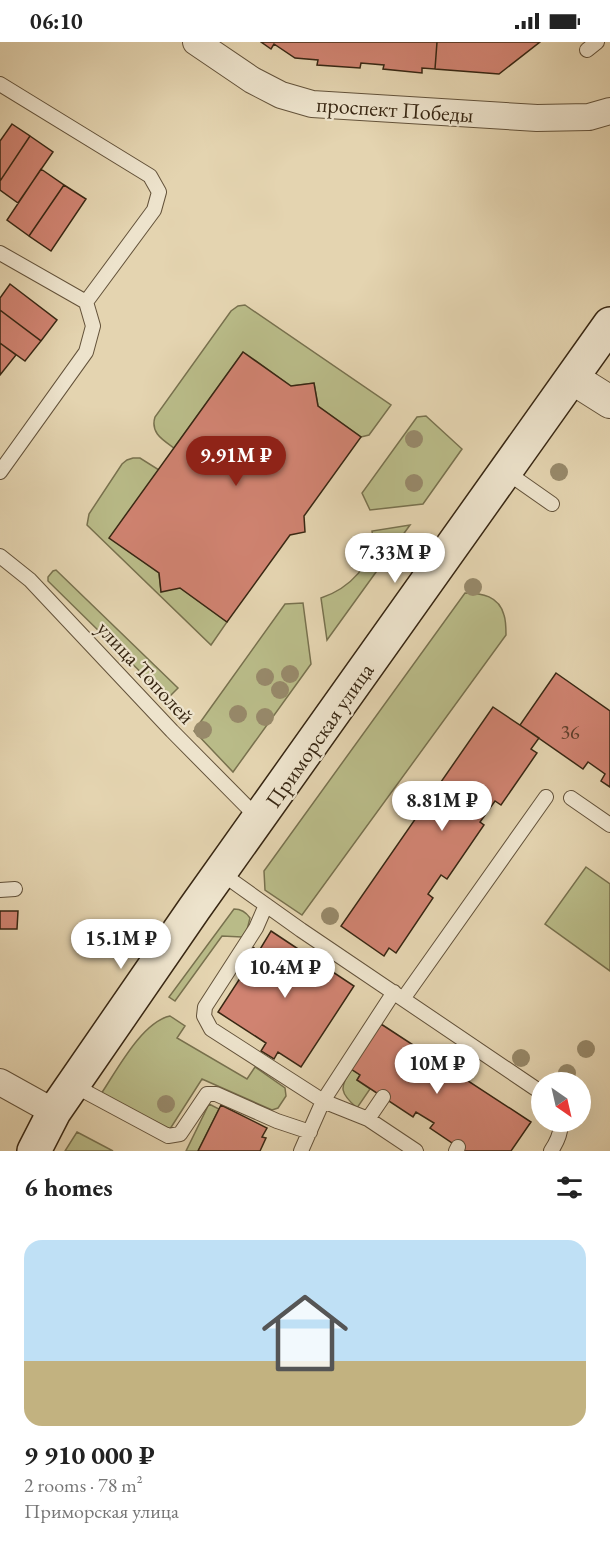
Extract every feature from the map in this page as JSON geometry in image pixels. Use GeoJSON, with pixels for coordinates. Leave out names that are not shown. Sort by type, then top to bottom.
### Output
{"type":"FeatureCollection","features":[{"type":"Feature","properties":{"kind":"main road","name":"Приморская улица"},"geometry":{"type":"LineString","coordinates":[[34,1151],[54,1112],[72,1085],[610,324]]}},
{"type":"Feature","properties":{"kind":"street","name":"проспект Победы"},"geometry":{"type":"LineString","coordinates":[[196,42],[252,80],[281,94],[312,104],[537,118],[589,117],[610,111]]}},
{"type":"Feature","properties":{"kind":"street"},"geometry":{"type":"LineString","coordinates":[[572,378],[610,402]]}},
{"type":"Feature","properties":{"kind":"street"},"geometry":{"type":"LineString","coordinates":[[0,1082],[54,1112]]}},
{"type":"Feature","properties":{"kind":"lane"},"geometry":{"type":"LineString","coordinates":[[0,84],[150,176],[159,192],[154,210],[86,302]]}},
{"type":"Feature","properties":{"kind":"lane"},"geometry":{"type":"LineString","coordinates":[[0,253],[86,302],[93,326],[86,352],[0,472]]}},
{"type":"Feature","properties":{"kind":"lane"},"geometry":{"type":"LineString","coordinates":[[505,471],[552,504]]}},
{"type":"Feature","properties":{"kind":"lane","name":"улица Тополей"},"geometry":{"type":"LineString","coordinates":[[0,556],[30,580],[172,731],[259,819]]}},
{"type":"Feature","properties":{"kind":"lane"},"geometry":{"type":"LineString","coordinates":[[301,1151],[323,1101],[546,797]]}},
{"type":"Feature","properties":{"kind":"lane"},"geometry":{"type":"LineString","coordinates":[[571,798],[610,824]]}},
{"type":"Feature","properties":{"kind":"lane"},"geometry":{"type":"LineString","coordinates":[[221,873],[531,1086]]}},
{"type":"Feature","properties":{"kind":"lane"},"geometry":{"type":"LineString","coordinates":[[0,890],[15,889]]}},
{"type":"Feature","properties":{"kind":"lane"},"geometry":{"type":"LineString","coordinates":[[266,905],[256,928],[206,1007],[204,1016],[211,1029],[323,1101],[368,1119],[416,1151]]}},
{"type":"Feature","properties":{"kind":"lane"},"geometry":{"type":"LineString","coordinates":[[72,1085],[168,1136],[180,1134],[207,1094],[216,1094],[310,1132]]}},
{"type":"Feature","properties":{"kind":"lane"},"geometry":{"type":"LineString","coordinates":[[368,1119],[383,1097]]}},
{"type":"Feature","properties":{"kind":"lane"},"geometry":{"type":"LineString","coordinates":[[551,1151],[560,1132]]}},
{"type":"Feature","properties":{"kind":"green space"},"geometry":{"type":"Polygon","coordinates":[[[245,305],[391,405],[369,435],[361,437],[318,406],[314,383],[291,386],[243,352],[174,448],[158,436],[154,427],[155,417],[231,311],[238,306],[245,305]]]}},
{"type":"Feature","properties":{"kind":"green space"},"geometry":{"type":"Polygon","coordinates":[[[426,416],[462,449],[423,504],[370,510],[362,493],[417,417],[426,416]]]}},
{"type":"Feature","properties":{"kind":"green space"},"geometry":{"type":"Polygon","coordinates":[[[133,458],[140,458],[159,470],[110,538],[159,573],[161,591],[180,588],[227,622],[211,645],[87,525],[89,514],[122,464],[133,458]]]}},
{"type":"Feature","properties":{"kind":"green space"},"geometry":{"type":"Polygon","coordinates":[[[410,525],[327,640],[321,598],[341,588],[365,564],[370,554],[372,531],[410,525]]]}},
{"type":"Feature","properties":{"kind":"green space"},"geometry":{"type":"Polygon","coordinates":[[[56,570],[178,688],[170,696],[165,696],[48,581],[48,577],[56,570]]]}},
{"type":"Feature","properties":{"kind":"green space"},"geometry":{"type":"Polygon","coordinates":[[[465,593],[489,597],[498,604],[505,617],[506,635],[302,915],[265,890],[264,871],[465,593]]]}},
{"type":"Feature","properties":{"kind":"green space"},"geometry":{"type":"Polygon","coordinates":[[[303,603],[311,664],[233,772],[194,731],[285,604],[303,603]]]}},
{"type":"Feature","properties":{"kind":"green space"},"geometry":{"type":"Polygon","coordinates":[[[586,867],[610,884],[610,971],[545,924],[586,867]]]}},
{"type":"Feature","properties":{"kind":"green space"},"geometry":{"type":"Polygon","coordinates":[[[234,909],[243,911],[250,918],[247,930],[242,937],[222,936],[175,1001],[169,997],[234,909]]]}},
{"type":"Feature","properties":{"kind":"green space"},"geometry":{"type":"Polygon","coordinates":[[[170,1016],[185,1026],[177,1038],[247,1079],[255,1067],[285,1088],[286,1096],[278,1108],[272,1110],[202,1079],[170,1129],[101,1094],[122,1060],[140,1037],[160,1020],[170,1016]]]}},
{"type":"Feature","properties":{"kind":"green space"},"geometry":{"type":"Polygon","coordinates":[[[351,1069],[360,1075],[357,1080],[370,1089],[357,1108],[343,1090],[344,1081],[351,1069]]]}},
{"type":"Feature","properties":{"kind":"green space"},"geometry":{"type":"Polygon","coordinates":[[[209,1104],[219,1109],[198,1151],[186,1151],[209,1104]]]}},
{"type":"Feature","properties":{"kind":"green space"},"geometry":{"type":"Polygon","coordinates":[[[77,1132],[113,1151],[65,1151],[77,1132]]]}},
{"type":"Feature","properties":{"kind":"building"},"geometry":{"type":"Polygon","coordinates":[[[261,42],[437,42],[435,69],[422,68],[422,73],[383,69],[384,65],[361,63],[360,68],[317,65],[318,60],[295,58],[274,44],[271,49],[261,42]]]}},
{"type":"Feature","properties":{"kind":"building"},"geometry":{"type":"Polygon","coordinates":[[[437,42],[540,42],[499,74],[435,69],[437,42]]]}},
{"type":"Feature","properties":{"kind":"building"},"geometry":{"type":"Polygon","coordinates":[[[12,124],[30,136],[0,181],[0,141],[12,124]]]}},
{"type":"Feature","properties":{"kind":"building"},"geometry":{"type":"Polygon","coordinates":[[[30,136],[53,152],[18,203],[0,190],[0,181],[30,136]]]}},
{"type":"Feature","properties":{"kind":"building"},"geometry":{"type":"Polygon","coordinates":[[[41,169],[64,185],[29,236],[7,220],[41,169]]]}},
{"type":"Feature","properties":{"kind":"building"},"geometry":{"type":"Polygon","coordinates":[[[64,185],[86,199],[51,251],[29,236],[64,185]]]}},
{"type":"Feature","properties":{"kind":"building"},"geometry":{"type":"Polygon","coordinates":[[[10,284],[57,320],[41,341],[0,310],[0,298],[10,284]]]}},
{"type":"Feature","properties":{"kind":"building"},"geometry":{"type":"Polygon","coordinates":[[[0,310],[41,341],[25,361],[0,343],[0,310]]]}},
{"type":"Feature","properties":{"kind":"building"},"geometry":{"type":"Polygon","coordinates":[[[0,343],[16,355],[0,375],[0,343]]]}},
{"type":"Feature","properties":{"kind":"building"},"geometry":{"type":"Polygon","coordinates":[[[243,352],[291,386],[314,383],[318,406],[361,437],[304,516],[305,532],[290,535],[227,622],[180,588],[161,592],[159,573],[109,538],[243,352]]]}},
{"type":"Feature","properties":{"kind":"building"},"geometry":{"type":"Polygon","coordinates":[[[556,673],[610,711],[610,787],[601,781],[605,774],[588,762],[583,769],[520,725],[556,673]]]}},
{"type":"Feature","properties":{"kind":"building"},"geometry":{"type":"Polygon","coordinates":[[[493,707],[539,738],[531,749],[537,753],[501,805],[495,801],[480,822],[484,825],[447,879],[441,875],[428,894],[433,898],[396,953],[389,948],[384,956],[341,926],[493,707]]]}},
{"type":"Feature","properties":{"kind":"building"},"geometry":{"type":"Polygon","coordinates":[[[0,911],[18,911],[17,929],[0,929],[0,911]]]}},
{"type":"Feature","properties":{"kind":"building"},"geometry":{"type":"Polygon","coordinates":[[[271,931],[354,986],[301,1067],[278,1052],[274,1059],[261,1051],[266,1043],[218,1012],[250,963],[240,957],[249,945],[259,951],[271,931]]]}},
{"type":"Feature","properties":{"kind":"building"},"geometry":{"type":"Polygon","coordinates":[[[381,1024],[531,1122],[511,1151],[464,1151],[430,1128],[434,1123],[416,1112],[413,1117],[357,1080],[360,1075],[351,1069],[381,1024]]]}},
{"type":"Feature","properties":{"kind":"building"},"geometry":{"type":"Polygon","coordinates":[[[221,1105],[267,1128],[262,1137],[266,1138],[260,1151],[198,1151],[221,1105]]]}}]}
